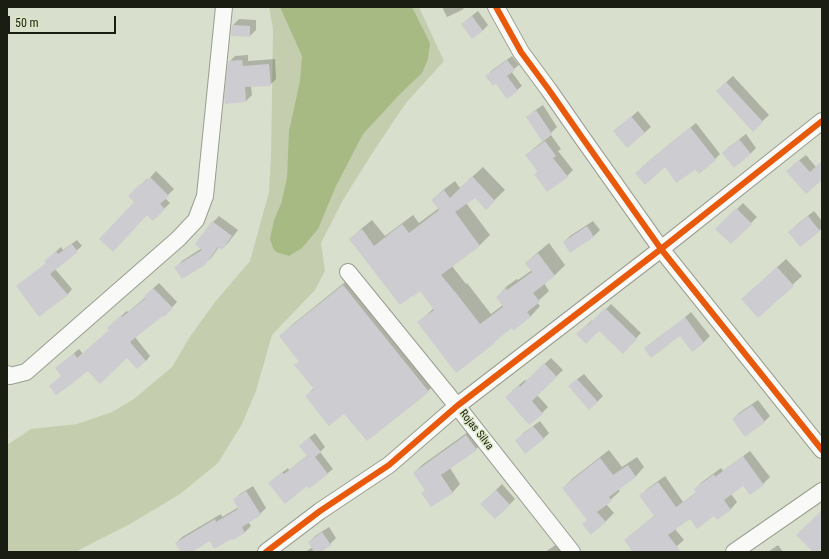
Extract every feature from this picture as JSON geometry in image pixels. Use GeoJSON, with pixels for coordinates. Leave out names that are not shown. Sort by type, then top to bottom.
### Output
{"type":"FeatureCollection","features":[{"type":"Feature","properties":{"kind":"street"},"geometry":{"type":"LineString","coordinates":[[7,374],[10,376],[26,372],[172,244],[196,220],[205,196],[224,7]]}},
{"type":"Feature","properties":{"kind":"street"},"geometry":{"type":"LineString","coordinates":[[496,7],[521,52],[661,249],[822,450]]}},
{"type":"Feature","properties":{"kind":"street"},"geometry":{"type":"LineString","coordinates":[[266,552],[320,511],[389,465],[456,406],[661,249],[822,121]]}},
{"type":"Feature","properties":{"kind":"street","name":"Rojas Silva"},"geometry":{"type":"LineString","coordinates":[[348,272],[572,552]]}},
{"type":"Feature","properties":{"kind":"street"},"geometry":{"type":"LineString","coordinates":[[734,552],[822,491]]}},
{"type":"Feature","properties":{"kind":"shaded area"},"geometry":{"type":"Polygon","coordinates":[[[269,7],[419,7],[444,61],[406,103],[343,200],[321,243],[325,271],[315,290],[272,335],[256,391],[242,424],[218,463],[180,494],[130,524],[75,552],[7,552],[7,445],[31,429],[77,424],[112,412],[134,399],[172,367],[189,338],[215,302],[250,261],[269,192],[273,29],[269,7]]]}},
{"type":"Feature","properties":{"kind":"shaded area"},"geometry":{"type":"Polygon","coordinates":[[[280,7],[412,7],[430,43],[428,59],[422,73],[400,94],[363,134],[336,186],[318,229],[302,248],[289,256],[276,252],[270,239],[274,220],[281,204],[287,178],[289,131],[300,81],[302,56],[280,7]]]}},
{"type":"Feature","properties":{"kind":"building"},"geometry":{"type":"Polygon","coordinates":[[[472,16],[483,31],[472,39],[461,24],[472,16]]]}},
{"type":"Feature","properties":{"kind":"building"},"geometry":{"type":"Polygon","coordinates":[[[232,25],[250,26],[250,37],[231,36],[232,25]]]}},
{"type":"Feature","properties":{"kind":"building"},"geometry":{"type":"Polygon","coordinates":[[[242,60],[243,66],[269,64],[271,86],[245,87],[246,102],[225,104],[224,97],[228,61],[242,60]]]}},
{"type":"Feature","properties":{"kind":"building"},"geometry":{"type":"Polygon","coordinates":[[[507,60],[515,70],[507,76],[518,91],[507,99],[496,84],[493,86],[485,76],[507,60]]]}},
{"type":"Feature","properties":{"kind":"building"},"geometry":{"type":"Polygon","coordinates":[[[726,82],[763,122],[753,132],[716,91],[726,82]]]}},
{"type":"Feature","properties":{"kind":"building"},"geometry":{"type":"Polygon","coordinates":[[[536,110],[552,134],[542,141],[526,117],[536,110]]]}},
{"type":"Feature","properties":{"kind":"building"},"geometry":{"type":"Polygon","coordinates":[[[631,116],[645,133],[627,148],[613,131],[631,116]]]}},
{"type":"Feature","properties":{"kind":"building"},"geometry":{"type":"Polygon","coordinates":[[[690,127],[716,160],[699,174],[695,170],[676,183],[665,167],[645,185],[635,173],[690,127]]]}},
{"type":"Feature","properties":{"kind":"building"},"geometry":{"type":"Polygon","coordinates":[[[739,139],[751,154],[734,168],[722,153],[739,139]]]}},
{"type":"Feature","properties":{"kind":"building"},"geometry":{"type":"Polygon","coordinates":[[[545,141],[556,156],[553,158],[568,177],[547,192],[534,174],[538,172],[525,155],[545,141]]]}},
{"type":"Feature","properties":{"kind":"building"},"geometry":{"type":"Polygon","coordinates":[[[799,160],[810,172],[822,161],[822,180],[806,194],[786,171],[799,160]]]}},
{"type":"Feature","properties":{"kind":"building"},"geometry":{"type":"Polygon","coordinates":[[[472,176],[495,201],[486,210],[475,198],[455,212],[480,246],[441,275],[480,324],[503,307],[496,297],[506,288],[507,290],[532,272],[525,263],[538,253],[555,276],[533,293],[540,302],[527,312],[531,317],[513,331],[512,328],[456,373],[417,322],[434,310],[420,291],[400,305],[349,239],[362,229],[374,246],[402,224],[409,233],[439,210],[431,200],[444,190],[450,198],[472,176]]]}},
{"type":"Feature","properties":{"kind":"building"},"geometry":{"type":"Polygon","coordinates":[[[150,177],[169,196],[160,204],[165,209],[153,221],[147,215],[113,252],[99,239],[134,202],[128,196],[140,184],[141,185],[150,177]]]}},
{"type":"Feature","properties":{"kind":"building"},"geometry":{"type":"Polygon","coordinates":[[[736,208],[752,224],[731,244],[715,229],[736,208]]]}},
{"type":"Feature","properties":{"kind":"building"},"geometry":{"type":"Polygon","coordinates":[[[808,216],[820,231],[800,247],[788,232],[808,216]]]}},
{"type":"Feature","properties":{"kind":"building"},"geometry":{"type":"Polygon","coordinates":[[[212,221],[232,236],[222,250],[218,247],[205,265],[182,279],[174,267],[202,250],[195,244],[212,221]]]}},
{"type":"Feature","properties":{"kind":"building"},"geometry":{"type":"Polygon","coordinates":[[[587,226],[594,237],[570,253],[563,242],[587,226]]]}},
{"type":"Feature","properties":{"kind":"building"},"geometry":{"type":"Polygon","coordinates":[[[72,244],[78,252],[50,274],[68,295],[39,317],[16,286],[46,263],[44,261],[56,251],[58,254],[72,244]]]}},
{"type":"Feature","properties":{"kind":"building"},"geometry":{"type":"Polygon","coordinates":[[[777,267],[794,286],[758,318],[741,299],[777,267]]]}},
{"type":"Feature","properties":{"kind":"building"},"geometry":{"type":"Polygon","coordinates":[[[343,285],[429,392],[367,441],[344,414],[329,426],[305,396],[314,389],[294,365],[299,362],[279,336],[343,285]]]}},
{"type":"Feature","properties":{"kind":"building"},"geometry":{"type":"Polygon","coordinates":[[[153,288],[173,308],[164,317],[163,316],[130,342],[146,361],[137,369],[127,358],[100,384],[88,371],[56,395],[49,386],[61,376],[55,368],[74,353],[77,358],[109,330],[107,328],[121,315],[122,317],[146,298],[144,296],[153,288]]]}},
{"type":"Feature","properties":{"kind":"building"},"geometry":{"type":"Polygon","coordinates":[[[605,308],[637,339],[623,354],[599,331],[586,344],[576,334],[586,325],[587,326],[605,308]]]}},
{"type":"Feature","properties":{"kind":"building"},"geometry":{"type":"Polygon","coordinates":[[[685,317],[704,343],[692,352],[680,336],[651,358],[644,348],[685,317]]]}},
{"type":"Feature","properties":{"kind":"building"},"geometry":{"type":"Polygon","coordinates":[[[544,363],[557,377],[532,401],[543,414],[529,425],[505,397],[519,385],[520,387],[544,363]]]}},
{"type":"Feature","properties":{"kind":"building"},"geometry":{"type":"Polygon","coordinates":[[[577,379],[598,402],[589,410],[568,386],[577,379]]]}},
{"type":"Feature","properties":{"kind":"building"},"geometry":{"type":"Polygon","coordinates":[[[752,405],[765,422],[745,437],[732,419],[752,405]]]}},
{"type":"Feature","properties":{"kind":"building"},"geometry":{"type":"Polygon","coordinates":[[[533,426],[544,439],[525,454],[515,440],[533,426]]]}},
{"type":"Feature","properties":{"kind":"building"},"geometry":{"type":"Polygon","coordinates":[[[466,435],[477,450],[441,475],[453,493],[431,507],[421,493],[425,490],[413,473],[466,435]]]}},
{"type":"Feature","properties":{"kind":"building"},"geometry":{"type":"Polygon","coordinates":[[[309,437],[321,452],[315,457],[328,474],[309,489],[307,486],[285,504],[268,483],[282,472],[284,474],[307,456],[299,446],[309,437]]]}},
{"type":"Feature","properties":{"kind":"building"},"geometry":{"type":"Polygon","coordinates":[[[743,456],[764,485],[750,495],[743,486],[724,500],[731,510],[717,520],[714,516],[697,529],[690,519],[668,535],[681,552],[633,552],[624,540],[654,516],[639,495],[658,482],[676,507],[696,493],[694,489],[714,474],[715,477],[743,456]]]}},
{"type":"Feature","properties":{"kind":"building"},"geometry":{"type":"Polygon","coordinates":[[[600,458],[613,475],[628,465],[636,477],[609,497],[612,501],[597,512],[606,522],[591,535],[582,524],[587,520],[562,488],[600,458]]]}},
{"type":"Feature","properties":{"kind":"building"},"geometry":{"type":"Polygon","coordinates":[[[496,490],[510,505],[495,519],[480,504],[496,490]]]}},
{"type":"Feature","properties":{"kind":"building"},"geometry":{"type":"Polygon","coordinates":[[[246,491],[261,515],[242,527],[245,533],[214,549],[210,541],[192,552],[181,552],[175,543],[215,519],[216,522],[238,509],[233,499],[246,491]]]}},
{"type":"Feature","properties":{"kind":"building"},"geometry":{"type":"Polygon","coordinates":[[[822,510],[822,548],[818,552],[813,552],[796,535],[822,510]]]}},
{"type":"Feature","properties":{"kind":"building"},"geometry":{"type":"Polygon","coordinates":[[[322,532],[331,545],[321,552],[314,552],[308,542],[322,532]]]}},
{"type":"Feature","properties":{"kind":"cycle path"},"geometry":{"type":"LineString","coordinates":[[496,7],[521,52],[661,249],[822,450]]}},
{"type":"Feature","properties":{"kind":"cycle path"},"geometry":{"type":"LineString","coordinates":[[266,552],[320,511],[389,465],[457,406],[661,249],[822,121]]}}]}
